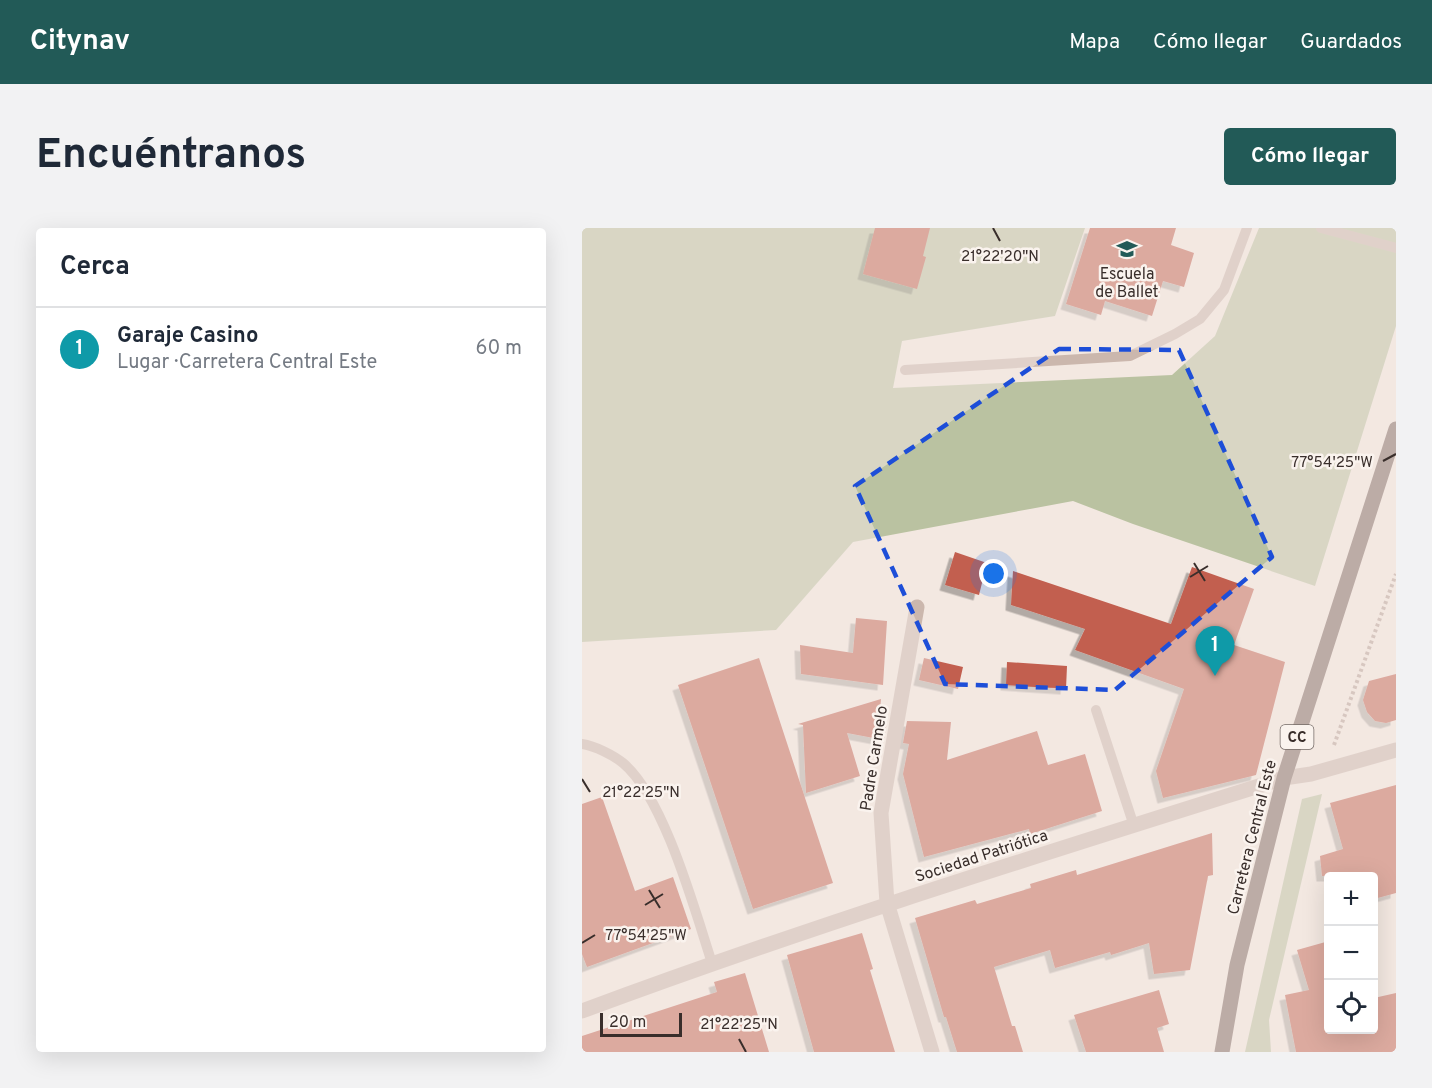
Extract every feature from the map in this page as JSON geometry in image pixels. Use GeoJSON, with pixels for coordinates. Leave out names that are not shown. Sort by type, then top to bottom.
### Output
{"type":"FeatureCollection","features":[{"type":"Feature","properties":{"kind":"main road","name":"Carretera Central Este"},"geometry":{"type":"LineString","coordinates":[[1222,1052],[1237,965],[1284,778],[1396,429]]}},
{"type":"Feature","properties":{"kind":"street","name":"Padre Carmelo"},"geometry":{"type":"LineString","coordinates":[[917,607],[881,813],[887,903],[932,1052]]}},
{"type":"Feature","properties":{"kind":"street","name":"Sociedad Patriótica"},"geometry":{"type":"LineString","coordinates":[[582,1011],[712,963],[887,903],[1284,778],[1325,770],[1396,750]]}},
{"type":"Feature","properties":{"kind":"lane"},"geometry":{"type":"LineString","coordinates":[[905,370],[1130,356],[1200,319],[1224,290],[1247,228]]}},
{"type":"Feature","properties":{"kind":"lane"},"geometry":{"type":"LineString","coordinates":[[1321,228],[1396,248]]}},
{"type":"Feature","properties":{"kind":"lane"},"geometry":{"type":"LineString","coordinates":[[1096,710],[1134,826]]}},
{"type":"Feature","properties":{"kind":"lane"},"geometry":{"type":"LineString","coordinates":[[582,744],[590,745],[623,763],[642,785],[680,866],[712,963]]}},
{"type":"Feature","properties":{"kind":"path"},"geometry":{"type":"LineString","coordinates":[[1325,770],[1396,574]]}},
{"type":"Feature","properties":{"kind":"highlighted area"},"geometry":{"type":"Polygon","coordinates":[[[1059,349],[1179,350],[1272,557],[1115,690],[945,684],[855,486],[1059,349]]]}},
{"type":"Feature","properties":{"kind":"green space"},"geometry":{"type":"Polygon","coordinates":[[[582,228],[1085,228],[1055,316],[902,341],[893,388],[1172,375],[1215,336],[1259,228],[1396,228],[1396,326],[1315,586],[1133,524],[1073,501],[853,542],[776,630],[582,642],[582,228]]]}},
{"type":"Feature","properties":{"kind":"green space"},"geometry":{"type":"Polygon","coordinates":[[[1322,794],[1269,1020],[1271,1052],[1245,1052],[1302,799],[1322,794]]]}},
{"type":"Feature","properties":{"kind":"building"},"geometry":{"type":"Polygon","coordinates":[[[875,228],[930,228],[923,256],[926,257],[917,289],[863,274],[875,228]]]}},
{"type":"Feature","properties":{"kind":"building"},"geometry":{"type":"Polygon","coordinates":[[[1090,228],[1176,228],[1171,245],[1194,253],[1184,287],[1163,281],[1152,316],[1105,301],[1101,315],[1066,304],[1090,228]]]}},
{"type":"Feature","properties":{"kind":"building"},"geometry":{"type":"Polygon","coordinates":[[[955,552],[987,563],[979,595],[945,585],[955,552]]]}},
{"type":"Feature","properties":{"kind":"building"},"geometry":{"type":"Polygon","coordinates":[[[1192,567],[1254,589],[1234,645],[1285,662],[1256,775],[1163,798],[1156,771],[1184,689],[1075,650],[1085,629],[1011,605],[1013,571],[1171,624],[1192,567]]]}},
{"type":"Feature","properties":{"kind":"building"},"geometry":{"type":"Polygon","coordinates":[[[856,618],[887,621],[883,685],[801,674],[800,645],[853,653],[856,618]]]}},
{"type":"Feature","properties":{"kind":"building"},"geometry":{"type":"Polygon","coordinates":[[[759,658],[833,883],[753,909],[678,685],[759,658]]]}},
{"type":"Feature","properties":{"kind":"building"},"geometry":{"type":"Polygon","coordinates":[[[924,658],[963,667],[958,689],[919,680],[924,658]]]}},
{"type":"Feature","properties":{"kind":"building"},"geometry":{"type":"Polygon","coordinates":[[[1007,662],[1067,666],[1066,689],[1006,685],[1007,662]]]}},
{"type":"Feature","properties":{"kind":"building"},"geometry":{"type":"Polygon","coordinates":[[[1396,674],[1396,720],[1386,723],[1375,721],[1367,712],[1363,700],[1369,681],[1396,674]]]}},
{"type":"Feature","properties":{"kind":"building"},"geometry":{"type":"Polygon","coordinates":[[[881,699],[879,721],[887,721],[884,740],[847,733],[860,776],[806,793],[803,725],[798,724],[881,699]]]}},
{"type":"Feature","properties":{"kind":"building"},"geometry":{"type":"Polygon","coordinates":[[[907,721],[951,722],[947,760],[1037,731],[1048,765],[1085,754],[1102,811],[1030,834],[1029,829],[924,857],[903,774],[909,744],[903,743],[907,721]]]}},
{"type":"Feature","properties":{"kind":"building"},"geometry":{"type":"Polygon","coordinates":[[[1396,785],[1396,893],[1378,898],[1378,872],[1324,872],[1322,876],[1320,856],[1343,849],[1330,803],[1396,785]]]}},
{"type":"Feature","properties":{"kind":"building"},"geometry":{"type":"Polygon","coordinates":[[[602,797],[635,891],[673,877],[691,929],[587,967],[582,954],[582,804],[602,797]]]}},
{"type":"Feature","properties":{"kind":"building"},"geometry":{"type":"Polygon","coordinates":[[[1212,833],[1213,875],[1208,876],[1190,970],[1154,974],[1149,943],[1111,955],[1110,952],[1055,968],[1050,950],[994,967],[1012,1026],[1015,1026],[1023,1052],[957,1052],[946,1017],[944,1017],[915,918],[975,900],[977,904],[1031,888],[1030,884],[1076,870],[1077,875],[1212,833]]]}},
{"type":"Feature","properties":{"kind":"building"},"geometry":{"type":"Polygon","coordinates":[[[862,933],[873,969],[870,970],[895,1052],[814,1052],[787,955],[862,933]]]}},
{"type":"Feature","properties":{"kind":"building"},"geometry":{"type":"Polygon","coordinates":[[[1324,942],[1324,1034],[1378,1034],[1378,997],[1396,993],[1396,1052],[1296,1052],[1285,995],[1309,990],[1297,950],[1324,942]]]}},
{"type":"Feature","properties":{"kind":"building"},"geometry":{"type":"Polygon","coordinates":[[[745,973],[769,1052],[582,1052],[582,1036],[717,992],[714,982],[745,973]]]}},
{"type":"Feature","properties":{"kind":"building"},"geometry":{"type":"Polygon","coordinates":[[[1159,990],[1169,1024],[1157,1028],[1164,1052],[1086,1052],[1074,1015],[1159,990]]]}},
{"type":"Feature","properties":{"kind":"place","name":"Escuela de Ballet"},"geometry":{"type":"Point","coordinates":[1127,249]}},
{"type":"Feature","properties":{"kind":"place","name":"Garaje Casino"},"geometry":{"type":"Point","coordinates":[1215,676]}}]}
